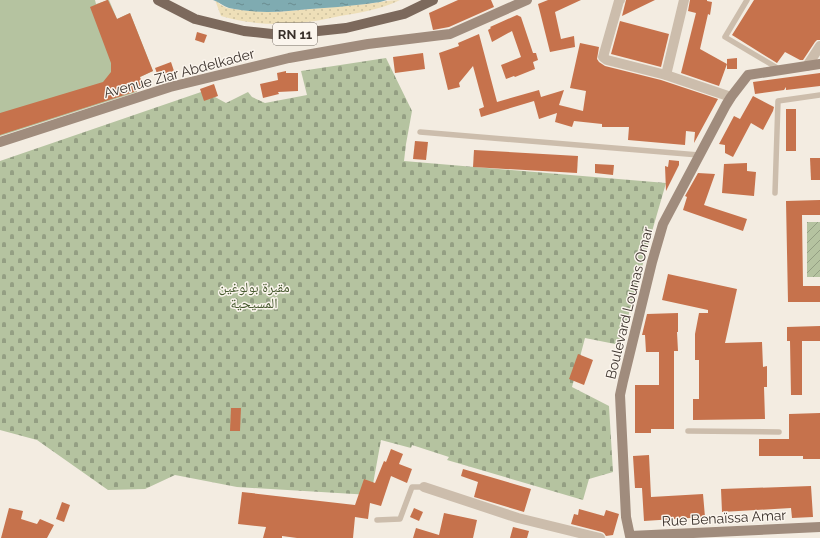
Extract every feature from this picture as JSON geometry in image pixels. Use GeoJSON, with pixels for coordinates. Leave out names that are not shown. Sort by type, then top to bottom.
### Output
{"type":"FeatureCollection","features":[{"type":"Feature","properties":{"kind":"main road","name":"RN 11"},"geometry":{"type":"LineString","coordinates":[[158,0],[195,19],[244,31],[281,35],[346,28],[404,14],[433,0]]}},
{"type":"Feature","properties":{"kind":"street","name":"Avenue Ziar Abdelkader"},"geometry":{"type":"LineString","coordinates":[[0,142],[170,87],[289,58],[368,44],[450,34],[527,0]]}},
{"type":"Feature","properties":{"kind":"street"},"geometry":{"type":"LineString","coordinates":[[620,0],[603,57],[606,60],[666,75],[731,97]]}},
{"type":"Feature","properties":{"kind":"street"},"geometry":{"type":"LineString","coordinates":[[666,75],[684,0]]}},
{"type":"Feature","properties":{"kind":"street"},"geometry":{"type":"LineString","coordinates":[[807,66],[820,46]]}},
{"type":"Feature","properties":{"kind":"street","name":"Boulevard Lounas Omar"},"geometry":{"type":"LineString","coordinates":[[628,537],[620,396],[652,262],[663,224],[731,97],[748,75],[820,64]]}},
{"type":"Feature","properties":{"kind":"street"},"geometry":{"type":"LineString","coordinates":[[424,487],[518,518],[600,538]]}},
{"type":"Feature","properties":{"kind":"street","name":"Rue Benaïssa Amar"},"geometry":{"type":"LineString","coordinates":[[628,537],[820,527]]}},
{"type":"Feature","properties":{"kind":"lane"},"geometry":{"type":"LineString","coordinates":[[747,0],[725,37],[781,70]]}},
{"type":"Feature","properties":{"kind":"lane"},"geometry":{"type":"LineString","coordinates":[[775,193],[778,102],[820,95]]}},
{"type":"Feature","properties":{"kind":"lane"},"geometry":{"type":"LineString","coordinates":[[420,132],[699,155]]}},
{"type":"Feature","properties":{"kind":"lane"},"geometry":{"type":"LineString","coordinates":[[688,430],[779,432]]}},
{"type":"Feature","properties":{"kind":"lane"},"geometry":{"type":"LineString","coordinates":[[377,520],[400,519],[412,487],[424,487]]}},
{"type":"Feature","properties":{"kind":"sand"},"geometry":{"type":"Polygon","coordinates":[[[215,0],[227,8],[278,12],[400,0],[355,14],[311,22],[274,24],[242,21],[221,16],[215,0]]]}},
{"type":"Feature","properties":{"kind":"green space"},"geometry":{"type":"Polygon","coordinates":[[[0,0],[95,0],[96,4],[109,0],[117,19],[130,13],[153,71],[140,77],[136,88],[137,92],[0,136],[0,0]]]}},
{"type":"Feature","properties":{"kind":"green space","name":"مقبرة بولوغين المسيحية"},"geometry":{"type":"Polygon","coordinates":[[[386,58],[412,111],[404,161],[666,183],[620,345],[585,338],[572,387],[609,406],[613,472],[589,479],[583,500],[447,460],[449,457],[412,445],[411,448],[381,440],[371,495],[237,487],[175,475],[145,489],[108,490],[37,440],[0,430],[0,161],[204,91],[226,103],[248,92],[252,97],[265,103],[307,95],[301,71],[386,58]]]}},
{"type":"Feature","properties":{"kind":"green space"},"geometry":{"type":"Polygon","coordinates":[[[807,222],[820,222],[820,277],[807,277],[807,222]]]}},
{"type":"Feature","properties":{"kind":"water"},"geometry":{"type":"Polygon","coordinates":[[[213,0],[387,0],[366,4],[270,12],[229,8],[213,0]]]}},
{"type":"Feature","properties":{"kind":"building"},"geometry":{"type":"Polygon","coordinates":[[[107,0],[117,19],[130,13],[153,71],[140,77],[143,85],[136,88],[137,91],[0,135],[0,113],[103,82],[111,72],[111,63],[90,7],[107,0]]]}},
{"type":"Feature","properties":{"kind":"building"},"geometry":{"type":"Polygon","coordinates":[[[458,0],[491,0],[494,7],[449,27],[433,30],[429,13],[458,0]]]}},
{"type":"Feature","properties":{"kind":"building"},"geometry":{"type":"Polygon","coordinates":[[[548,0],[581,0],[555,12],[561,39],[574,36],[575,47],[550,52],[538,4],[548,0]]]}},
{"type":"Feature","properties":{"kind":"building"},"geometry":{"type":"Polygon","coordinates":[[[626,0],[655,0],[622,16],[626,0]]]}},
{"type":"Feature","properties":{"kind":"building"},"geometry":{"type":"Polygon","coordinates":[[[690,0],[707,0],[712,2],[710,15],[708,14],[700,49],[727,64],[719,86],[681,73],[696,13],[688,11],[690,0]]]}},
{"type":"Feature","properties":{"kind":"building"},"geometry":{"type":"Polygon","coordinates":[[[754,0],[820,0],[820,40],[815,42],[803,60],[800,60],[785,52],[777,63],[732,35],[754,0]]]}},
{"type":"Feature","properties":{"kind":"building"},"geometry":{"type":"Polygon","coordinates":[[[517,15],[521,17],[533,53],[536,53],[538,60],[533,62],[535,69],[506,79],[501,65],[521,57],[512,31],[492,42],[488,30],[491,28],[490,27],[517,15]]]}},
{"type":"Feature","properties":{"kind":"building"},"geometry":{"type":"Polygon","coordinates":[[[620,21],[669,34],[661,67],[611,54],[620,21]]]}},
{"type":"Feature","properties":{"kind":"building"},"geometry":{"type":"Polygon","coordinates":[[[197,32],[207,35],[204,43],[195,40],[197,32]]]}},
{"type":"Feature","properties":{"kind":"building"},"geometry":{"type":"Polygon","coordinates":[[[479,34],[497,102],[539,90],[541,97],[564,90],[559,105],[583,111],[586,91],[570,88],[580,43],[599,47],[597,59],[605,66],[661,80],[718,99],[694,143],[695,132],[686,131],[685,145],[628,140],[629,127],[602,127],[602,124],[574,121],[572,127],[555,122],[557,113],[539,119],[534,101],[481,117],[479,109],[484,107],[473,66],[459,83],[460,87],[448,90],[439,53],[459,46],[458,43],[479,34]]]}},
{"type":"Feature","properties":{"kind":"building"},"geometry":{"type":"Polygon","coordinates":[[[423,53],[425,69],[395,73],[393,57],[423,53]]]}},
{"type":"Feature","properties":{"kind":"building"},"geometry":{"type":"Polygon","coordinates":[[[737,58],[737,69],[727,69],[727,59],[737,58]]]}},
{"type":"Feature","properties":{"kind":"building"},"geometry":{"type":"Polygon","coordinates":[[[171,62],[174,71],[158,76],[155,68],[171,62]]]}},
{"type":"Feature","properties":{"kind":"building"},"geometry":{"type":"Polygon","coordinates":[[[286,71],[286,73],[298,73],[298,91],[278,92],[279,94],[263,98],[260,84],[278,80],[277,73],[286,71]]]}},
{"type":"Feature","properties":{"kind":"building"},"geometry":{"type":"Polygon","coordinates":[[[820,73],[820,86],[786,90],[786,87],[784,90],[755,94],[753,82],[820,73]]]}},
{"type":"Feature","properties":{"kind":"building"},"geometry":{"type":"Polygon","coordinates":[[[214,84],[218,96],[204,101],[200,89],[214,84]]]}},
{"type":"Feature","properties":{"kind":"building"},"geometry":{"type":"Polygon","coordinates":[[[753,96],[774,107],[773,111],[763,130],[751,123],[733,157],[725,153],[725,145],[719,144],[734,116],[740,119],[753,96]]]}},
{"type":"Feature","properties":{"kind":"building"},"geometry":{"type":"Polygon","coordinates":[[[786,109],[796,109],[796,151],[786,151],[786,109]]]}},
{"type":"Feature","properties":{"kind":"building"},"geometry":{"type":"Polygon","coordinates":[[[415,141],[428,142],[426,160],[413,159],[415,141]]]}},
{"type":"Feature","properties":{"kind":"building"},"geometry":{"type":"Polygon","coordinates":[[[474,150],[578,156],[577,173],[473,167],[474,150]]]}},
{"type":"Feature","properties":{"kind":"building"},"geometry":{"type":"Polygon","coordinates":[[[810,158],[820,158],[820,180],[811,180],[810,158]]]}},
{"type":"Feature","properties":{"kind":"building"},"geometry":{"type":"Polygon","coordinates":[[[669,160],[679,161],[679,165],[666,191],[665,166],[668,167],[669,160]]]}},
{"type":"Feature","properties":{"kind":"building"},"geometry":{"type":"Polygon","coordinates":[[[747,163],[747,171],[756,172],[754,196],[722,193],[724,164],[747,163]]]}},
{"type":"Feature","properties":{"kind":"building"},"geometry":{"type":"Polygon","coordinates":[[[595,164],[614,165],[613,175],[595,173],[595,164]]]}},
{"type":"Feature","properties":{"kind":"building"},"geometry":{"type":"Polygon","coordinates":[[[698,173],[715,174],[704,205],[747,219],[743,231],[683,210],[687,197],[685,196],[698,173]]]}},
{"type":"Feature","properties":{"kind":"building"},"geometry":{"type":"Polygon","coordinates":[[[820,200],[820,215],[802,215],[803,286],[820,286],[820,302],[788,302],[786,201],[820,200]]]}},
{"type":"Feature","properties":{"kind":"building"},"geometry":{"type":"Polygon","coordinates":[[[668,274],[737,289],[725,343],[762,342],[763,367],[767,366],[767,387],[764,387],[765,419],[693,420],[693,399],[699,399],[699,360],[695,360],[695,334],[699,313],[708,313],[708,310],[662,300],[668,274]]]}},
{"type":"Feature","properties":{"kind":"building"},"geometry":{"type":"Polygon","coordinates":[[[678,313],[678,351],[674,351],[674,429],[651,429],[651,433],[635,433],[635,385],[659,385],[659,352],[646,352],[645,335],[642,335],[647,314],[678,313]]]}},
{"type":"Feature","properties":{"kind":"building"},"geometry":{"type":"Polygon","coordinates":[[[820,326],[820,341],[802,341],[802,395],[791,395],[790,341],[787,341],[787,327],[820,326]]]}},
{"type":"Feature","properties":{"kind":"building"},"geometry":{"type":"Polygon","coordinates":[[[578,354],[593,360],[584,385],[569,379],[578,354]]]}},
{"type":"Feature","properties":{"kind":"building"},"geometry":{"type":"Polygon","coordinates":[[[231,408],[241,408],[240,431],[230,431],[231,408]]]}},
{"type":"Feature","properties":{"kind":"building"},"geometry":{"type":"Polygon","coordinates":[[[820,413],[820,459],[803,459],[803,456],[759,456],[759,439],[789,439],[789,414],[820,413]]]}},
{"type":"Feature","properties":{"kind":"building"},"geometry":{"type":"Polygon","coordinates":[[[391,449],[403,454],[399,464],[412,469],[407,483],[391,476],[381,506],[370,503],[368,519],[355,517],[353,538],[297,538],[282,536],[282,538],[263,538],[266,527],[238,524],[242,492],[355,505],[364,479],[375,483],[384,461],[386,462],[391,449]]]}},
{"type":"Feature","properties":{"kind":"building"},"geometry":{"type":"Polygon","coordinates":[[[649,455],[651,497],[703,494],[705,517],[644,521],[642,488],[635,488],[633,456],[649,455]]]}},
{"type":"Feature","properties":{"kind":"building"},"geometry":{"type":"Polygon","coordinates":[[[463,469],[531,489],[524,512],[474,497],[478,482],[461,476],[463,469]]]}},
{"type":"Feature","properties":{"kind":"building"},"geometry":{"type":"Polygon","coordinates":[[[811,486],[813,517],[792,518],[791,508],[722,512],[721,489],[811,486]]]}},
{"type":"Feature","properties":{"kind":"building"},"geometry":{"type":"Polygon","coordinates":[[[62,502],[70,505],[64,522],[56,519],[62,502]]]}},
{"type":"Feature","properties":{"kind":"building"},"geometry":{"type":"Polygon","coordinates":[[[9,508],[23,511],[21,519],[37,524],[40,519],[54,525],[47,538],[1,538],[9,508]]]}},
{"type":"Feature","properties":{"kind":"building"},"geometry":{"type":"Polygon","coordinates":[[[414,508],[423,512],[419,521],[410,517],[414,508]]]}},
{"type":"Feature","properties":{"kind":"building"},"geometry":{"type":"Polygon","coordinates":[[[579,509],[604,516],[606,510],[619,514],[613,535],[606,536],[602,532],[571,524],[574,514],[578,515],[579,509]]]}},
{"type":"Feature","properties":{"kind":"building"},"geometry":{"type":"Polygon","coordinates":[[[444,513],[477,520],[473,538],[413,538],[416,528],[439,535],[444,513]]]}},
{"type":"Feature","properties":{"kind":"building"},"geometry":{"type":"Polygon","coordinates":[[[513,527],[529,531],[527,538],[510,538],[513,527]]]}}]}
